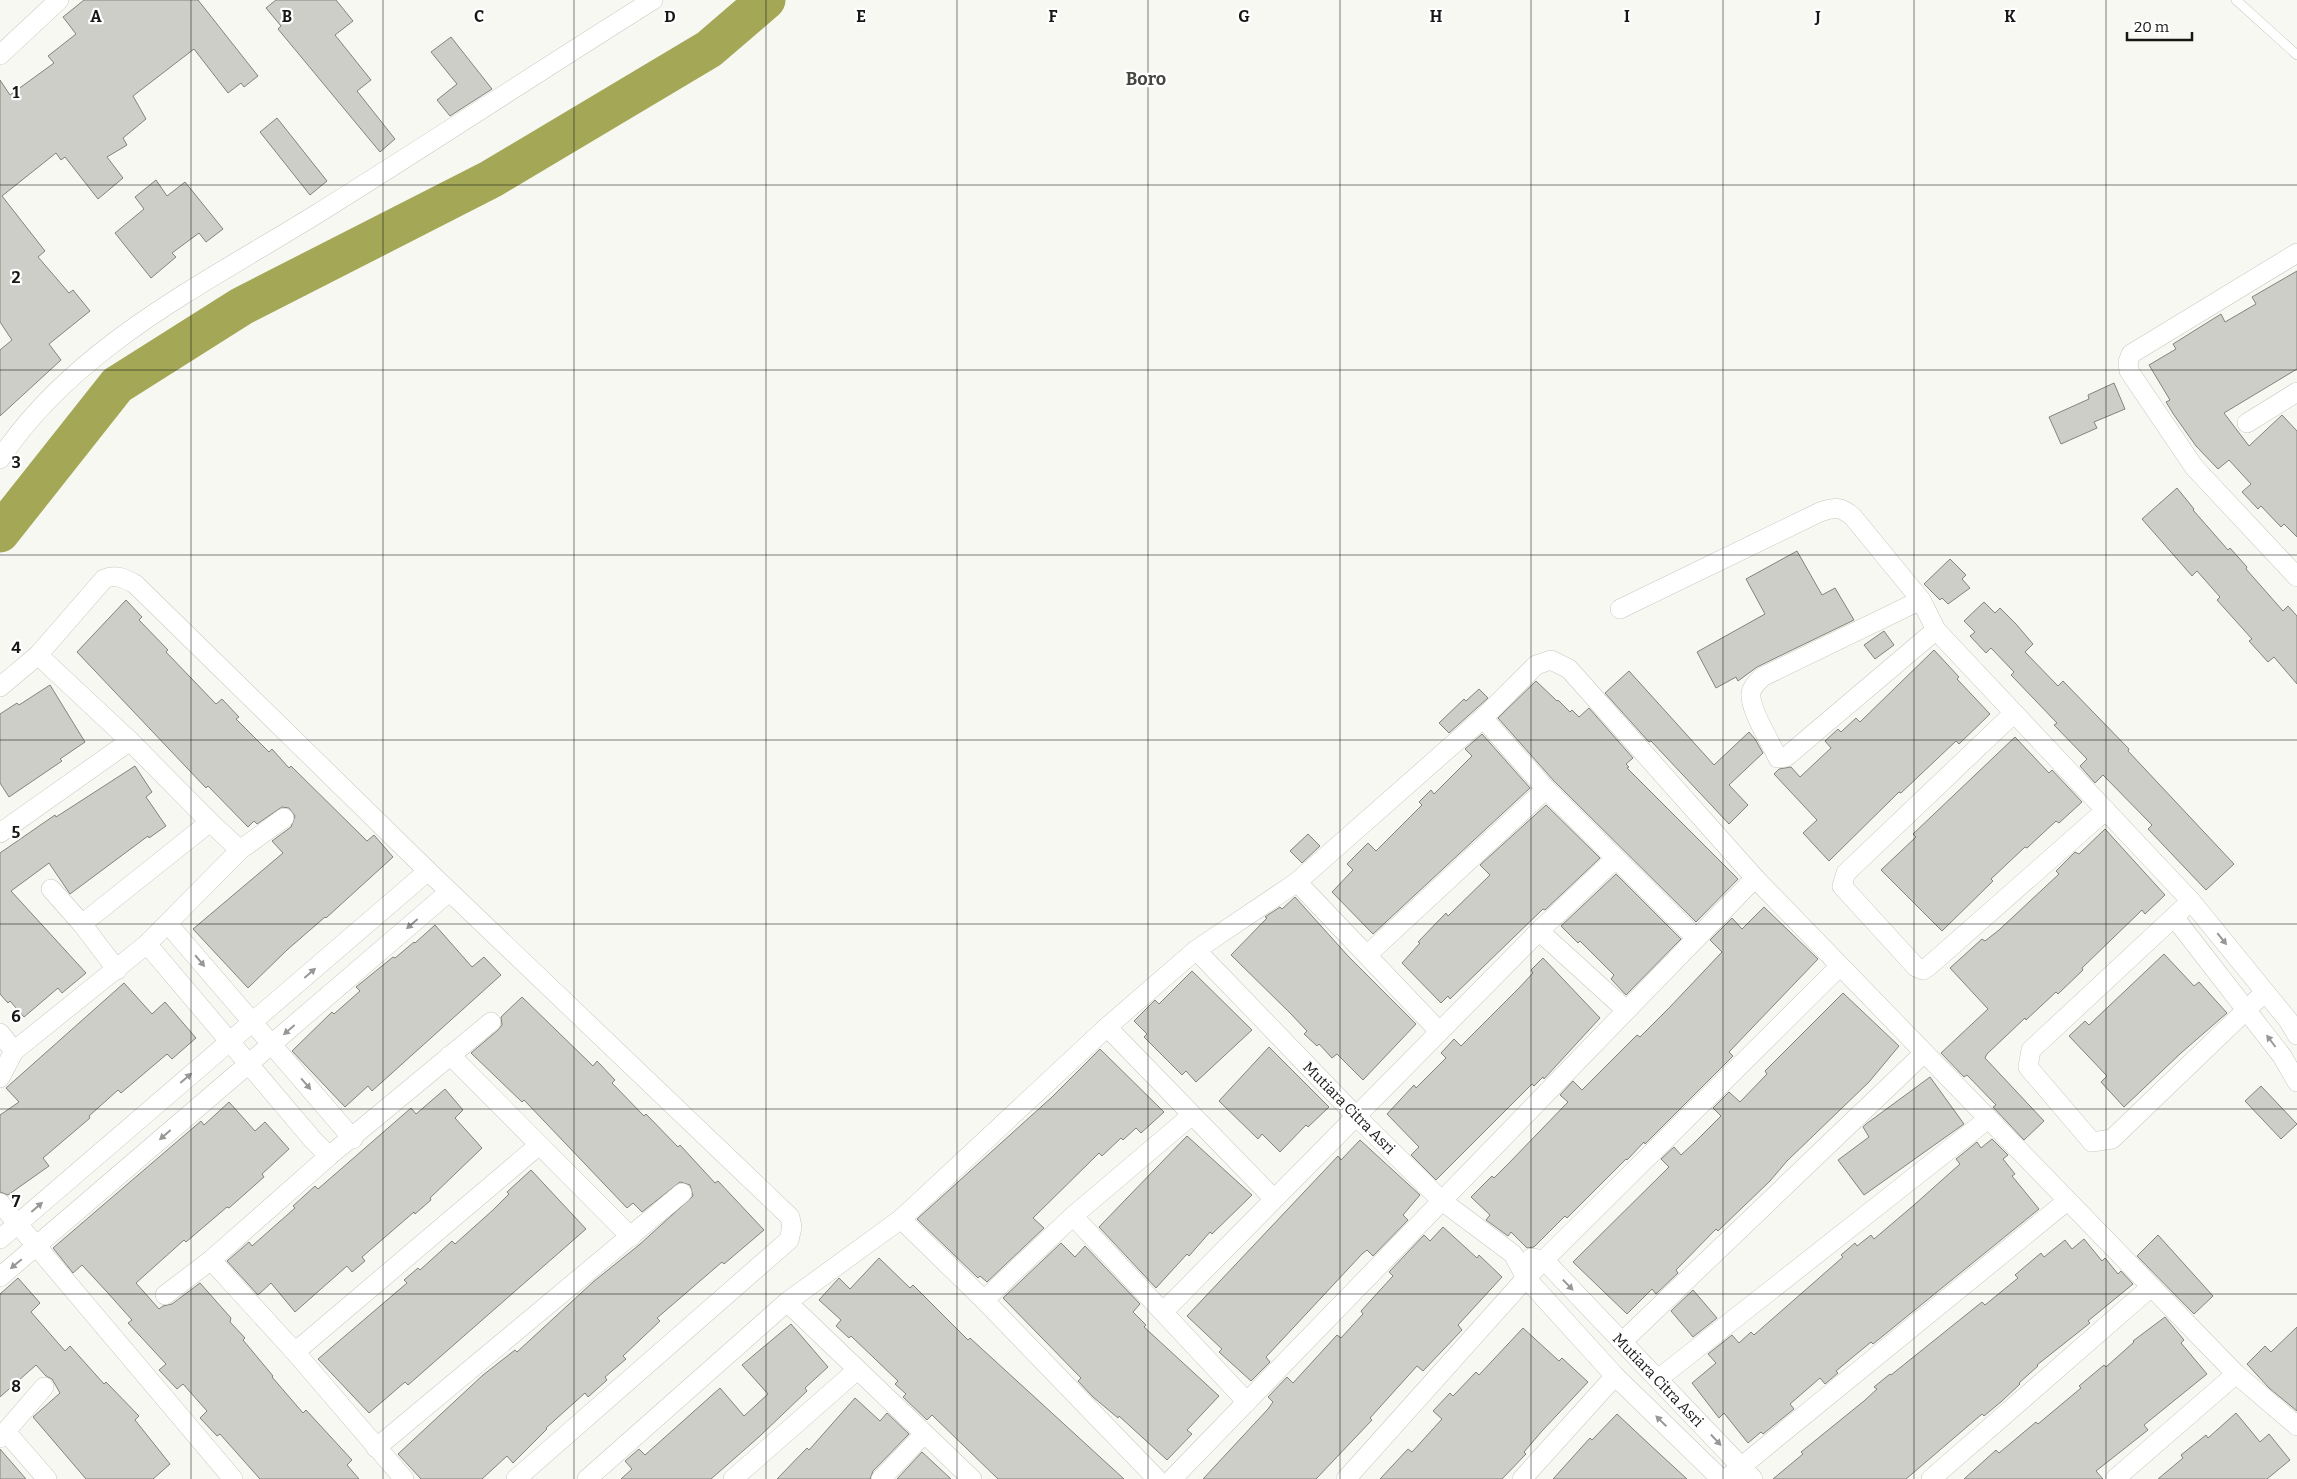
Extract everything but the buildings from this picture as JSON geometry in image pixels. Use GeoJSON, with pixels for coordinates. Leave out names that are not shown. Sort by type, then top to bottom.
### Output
{"type":"FeatureCollection","features":[{"type":"Feature","properties":{"kind":"street"},"geometry":{"type":"LineString","coordinates":[[0,55],[59,0]]}},
{"type":"Feature","properties":{"kind":"street"},"geometry":{"type":"LineString","coordinates":[[0,459],[14,438],[68,380],[162,309],[320,212],[653,0]]}},
{"type":"Feature","properties":{"kind":"street"},"geometry":{"type":"LineString","coordinates":[[2297,253],[2131,354],[2128,362],[2129,371],[2194,467],[2297,577]]}},
{"type":"Feature","properties":{"kind":"street"},"geometry":{"type":"LineString","coordinates":[[2247,423],[2297,392]]}},
{"type":"Feature","properties":{"kind":"street"},"geometry":{"type":"LineString","coordinates":[[1620,609],[1833,507],[1842,508],[1853,517],[1922,600],[1936,630],[2192,901],[2297,1035]]}},
{"type":"Feature","properties":{"kind":"street"},"geometry":{"type":"LineString","coordinates":[[0,687],[38,655],[104,579],[112,576],[121,577],[135,584],[449,892],[790,1217],[792,1228],[788,1240],[516,1479]]}},
{"type":"Feature","properties":{"kind":"street"},"geometry":{"type":"LineString","coordinates":[[1922,600],[1762,677],[1751,694],[1753,706],[1778,758],[1786,757],[1936,630]]}},
{"type":"Feature","properties":{"kind":"street"},"geometry":{"type":"LineString","coordinates":[[38,655],[130,741],[240,850]]}},
{"type":"Feature","properties":{"kind":"street"},"geometry":{"type":"LineString","coordinates":[[587,1479],[787,1302],[901,1220],[1107,1028],[1196,950],[1297,882],[1484,718],[1536,665],[1551,660],[1569,669],[1755,878],[2067,1201],[2236,1374],[2297,1426]]}},
{"type":"Feature","properties":{"kind":"street"},"geometry":{"type":"LineString","coordinates":[[2014,713],[1846,873],[1843,879],[1842,886],[1916,967],[1923,970],[1929,966],[2106,810]]}},
{"type":"Feature","properties":{"kind":"street"},"geometry":{"type":"LineString","coordinates":[[1484,718],[1546,789],[1614,859],[1696,938]]}},
{"type":"Feature","properties":{"kind":"street"},"geometry":{"type":"LineString","coordinates":[[0,833],[130,741]]}},
{"type":"Feature","properties":{"kind":"street"},"geometry":{"type":"LineString","coordinates":[[1367,955],[1546,789]]}},
{"type":"Feature","properties":{"kind":"street"},"geometry":{"type":"LineString","coordinates":[[0,1078],[14,1051],[117,970],[168,924],[240,850],[284,818]]}},
{"type":"Feature","properties":{"kind":"street"},"geometry":{"type":"LineString","coordinates":[[82,924],[210,822]]}},
{"type":"Feature","properties":{"kind":"street"},"geometry":{"type":"LineString","coordinates":[[1163,1312],[1539,931],[1614,859]]}},
{"type":"Feature","properties":{"kind":"street"},"geometry":{"type":"LineString","coordinates":[[0,1238],[428,871]]}},
{"type":"Feature","properties":{"kind":"street"},"geometry":{"type":"LineString","coordinates":[[1172,1479],[1755,878]]}},
{"type":"Feature","properties":{"kind":"street"},"geometry":{"type":"LineString","coordinates":[[1297,882],[1439,1032]]}},
{"type":"Feature","properties":{"kind":"street"},"geometry":{"type":"LineString","coordinates":[[51,889],[82,924],[117,970]]}},
{"type":"Feature","properties":{"kind":"street"},"geometry":{"type":"LineString","coordinates":[[0,1277],[449,892]]}},
{"type":"Feature","properties":{"kind":"street"},"geometry":{"type":"LineString","coordinates":[[2192,901],[2030,1050],[2028,1067],[2092,1142],[2112,1139],[2265,992]]}},
{"type":"Feature","properties":{"kind":"street"},"geometry":{"type":"LineString","coordinates":[[2174,918],[2282,1056],[2297,1082]]}},
{"type":"Feature","properties":{"kind":"street"},"geometry":{"type":"LineString","coordinates":[[168,924],[353,1139]]}},
{"type":"Feature","properties":{"kind":"street"},"geometry":{"type":"LineString","coordinates":[[1539,931],[1626,1010]]}},
{"type":"Feature","properties":{"kind":"street"},"geometry":{"type":"LineString","coordinates":[[147,944],[313,1140],[329,1156]]}},
{"type":"Feature","properties":{"kind":"street","name":"Mutiara Citra Asri"},"geometry":{"type":"LineString","coordinates":[[1196,950],[1356,1116],[1442,1201],[1513,1254],[1526,1278],[1615,1376],[1721,1479]]}},
{"type":"Feature","properties":{"kind":"street"},"geometry":{"type":"LineString","coordinates":[[1348,1478],[1526,1278],[1840,966]]}},
{"type":"Feature","properties":{"kind":"street"},"geometry":{"type":"LineString","coordinates":[[165,1295],[211,1260],[329,1156],[353,1139],[491,1022]]}},
{"type":"Feature","properties":{"kind":"street"},"geometry":{"type":"LineString","coordinates":[[1107,1028],[1274,1199]]}},
{"type":"Feature","properties":{"kind":"street"},"geometry":{"type":"LineString","coordinates":[[0,1033],[14,1051]]}},
{"type":"Feature","properties":{"kind":"street"},"geometry":{"type":"LineString","coordinates":[[1622,1342],[1924,1053]]}},
{"type":"Feature","properties":{"kind":"street"},"geometry":{"type":"LineString","coordinates":[[450,1055],[631,1237]]}},
{"type":"Feature","properties":{"kind":"street"},"geometry":{"type":"LineString","coordinates":[[984,1300],[1073,1216],[1192,1114]]}},
{"type":"Feature","properties":{"kind":"street"},"geometry":{"type":"LineString","coordinates":[[1658,1379],[1988,1119]]}},
{"type":"Feature","properties":{"kind":"street"},"geometry":{"type":"LineString","coordinates":[[294,1352],[540,1145]]}},
{"type":"Feature","properties":{"kind":"street"},"geometry":{"type":"LineString","coordinates":[[376,1448],[682,1193]]}},
{"type":"Feature","properties":{"kind":"street"},"geometry":{"type":"LineString","coordinates":[[1726,1479],[1748,1473],[2067,1201]]}},
{"type":"Feature","properties":{"kind":"street"},"geometry":{"type":"LineString","coordinates":[[0,1203],[233,1479]]}},
{"type":"Feature","properties":{"kind":"street"},"geometry":{"type":"LineString","coordinates":[[1073,1216],[1247,1402]]}},
{"type":"Feature","properties":{"kind":"street"},"geometry":{"type":"LineString","coordinates":[[901,1220],[984,1300],[1157,1479]]}},
{"type":"Feature","properties":{"kind":"street","name":"Mutiara Citra Asri"},"geometry":{"type":"LineString","coordinates":[[1513,1254],[1544,1260],[1748,1473]]}},
{"type":"Feature","properties":{"kind":"street"},"geometry":{"type":"LineString","coordinates":[[211,1260],[404,1479]]}},
{"type":"Feature","properties":{"kind":"street"},"geometry":{"type":"LineString","coordinates":[[1931,1479],[2151,1287]]}},
{"type":"Feature","properties":{"kind":"street"},"geometry":{"type":"LineString","coordinates":[[787,1302],[972,1479]]}},
{"type":"Feature","properties":{"kind":"street"},"geometry":{"type":"LineString","coordinates":[[732,1479],[857,1370]]}},
{"type":"Feature","properties":{"kind":"street"},"geometry":{"type":"LineString","coordinates":[[2115,1479],[2236,1374]]}},
{"type":"Feature","properties":{"kind":"street"},"geometry":{"type":"LineString","coordinates":[[1522,1479],[1615,1376]]}},
{"type":"Feature","properties":{"kind":"street"},"geometry":{"type":"LineString","coordinates":[[44,1387],[3,1435],[47,1479]]}},
{"type":"Feature","properties":{"kind":"street"},"geometry":{"type":"LineString","coordinates":[[881,1479],[924,1434]]}},
{"type":"Feature","properties":{"kind":"lane"},"geometry":{"type":"LineString","coordinates":[[2236,0],[2297,55]]}},
{"type":"Feature","properties":{"kind":"waterway"},"geometry":{"type":"LineString","coordinates":[[0,533],[117,385],[242,306],[491,179],[709,49],[766,0]]}},
{"type":"Feature","properties":{"kind":"district","name":"Boro"},"geometry":{"type":"Point","coordinates":[1146,79]}}]}
